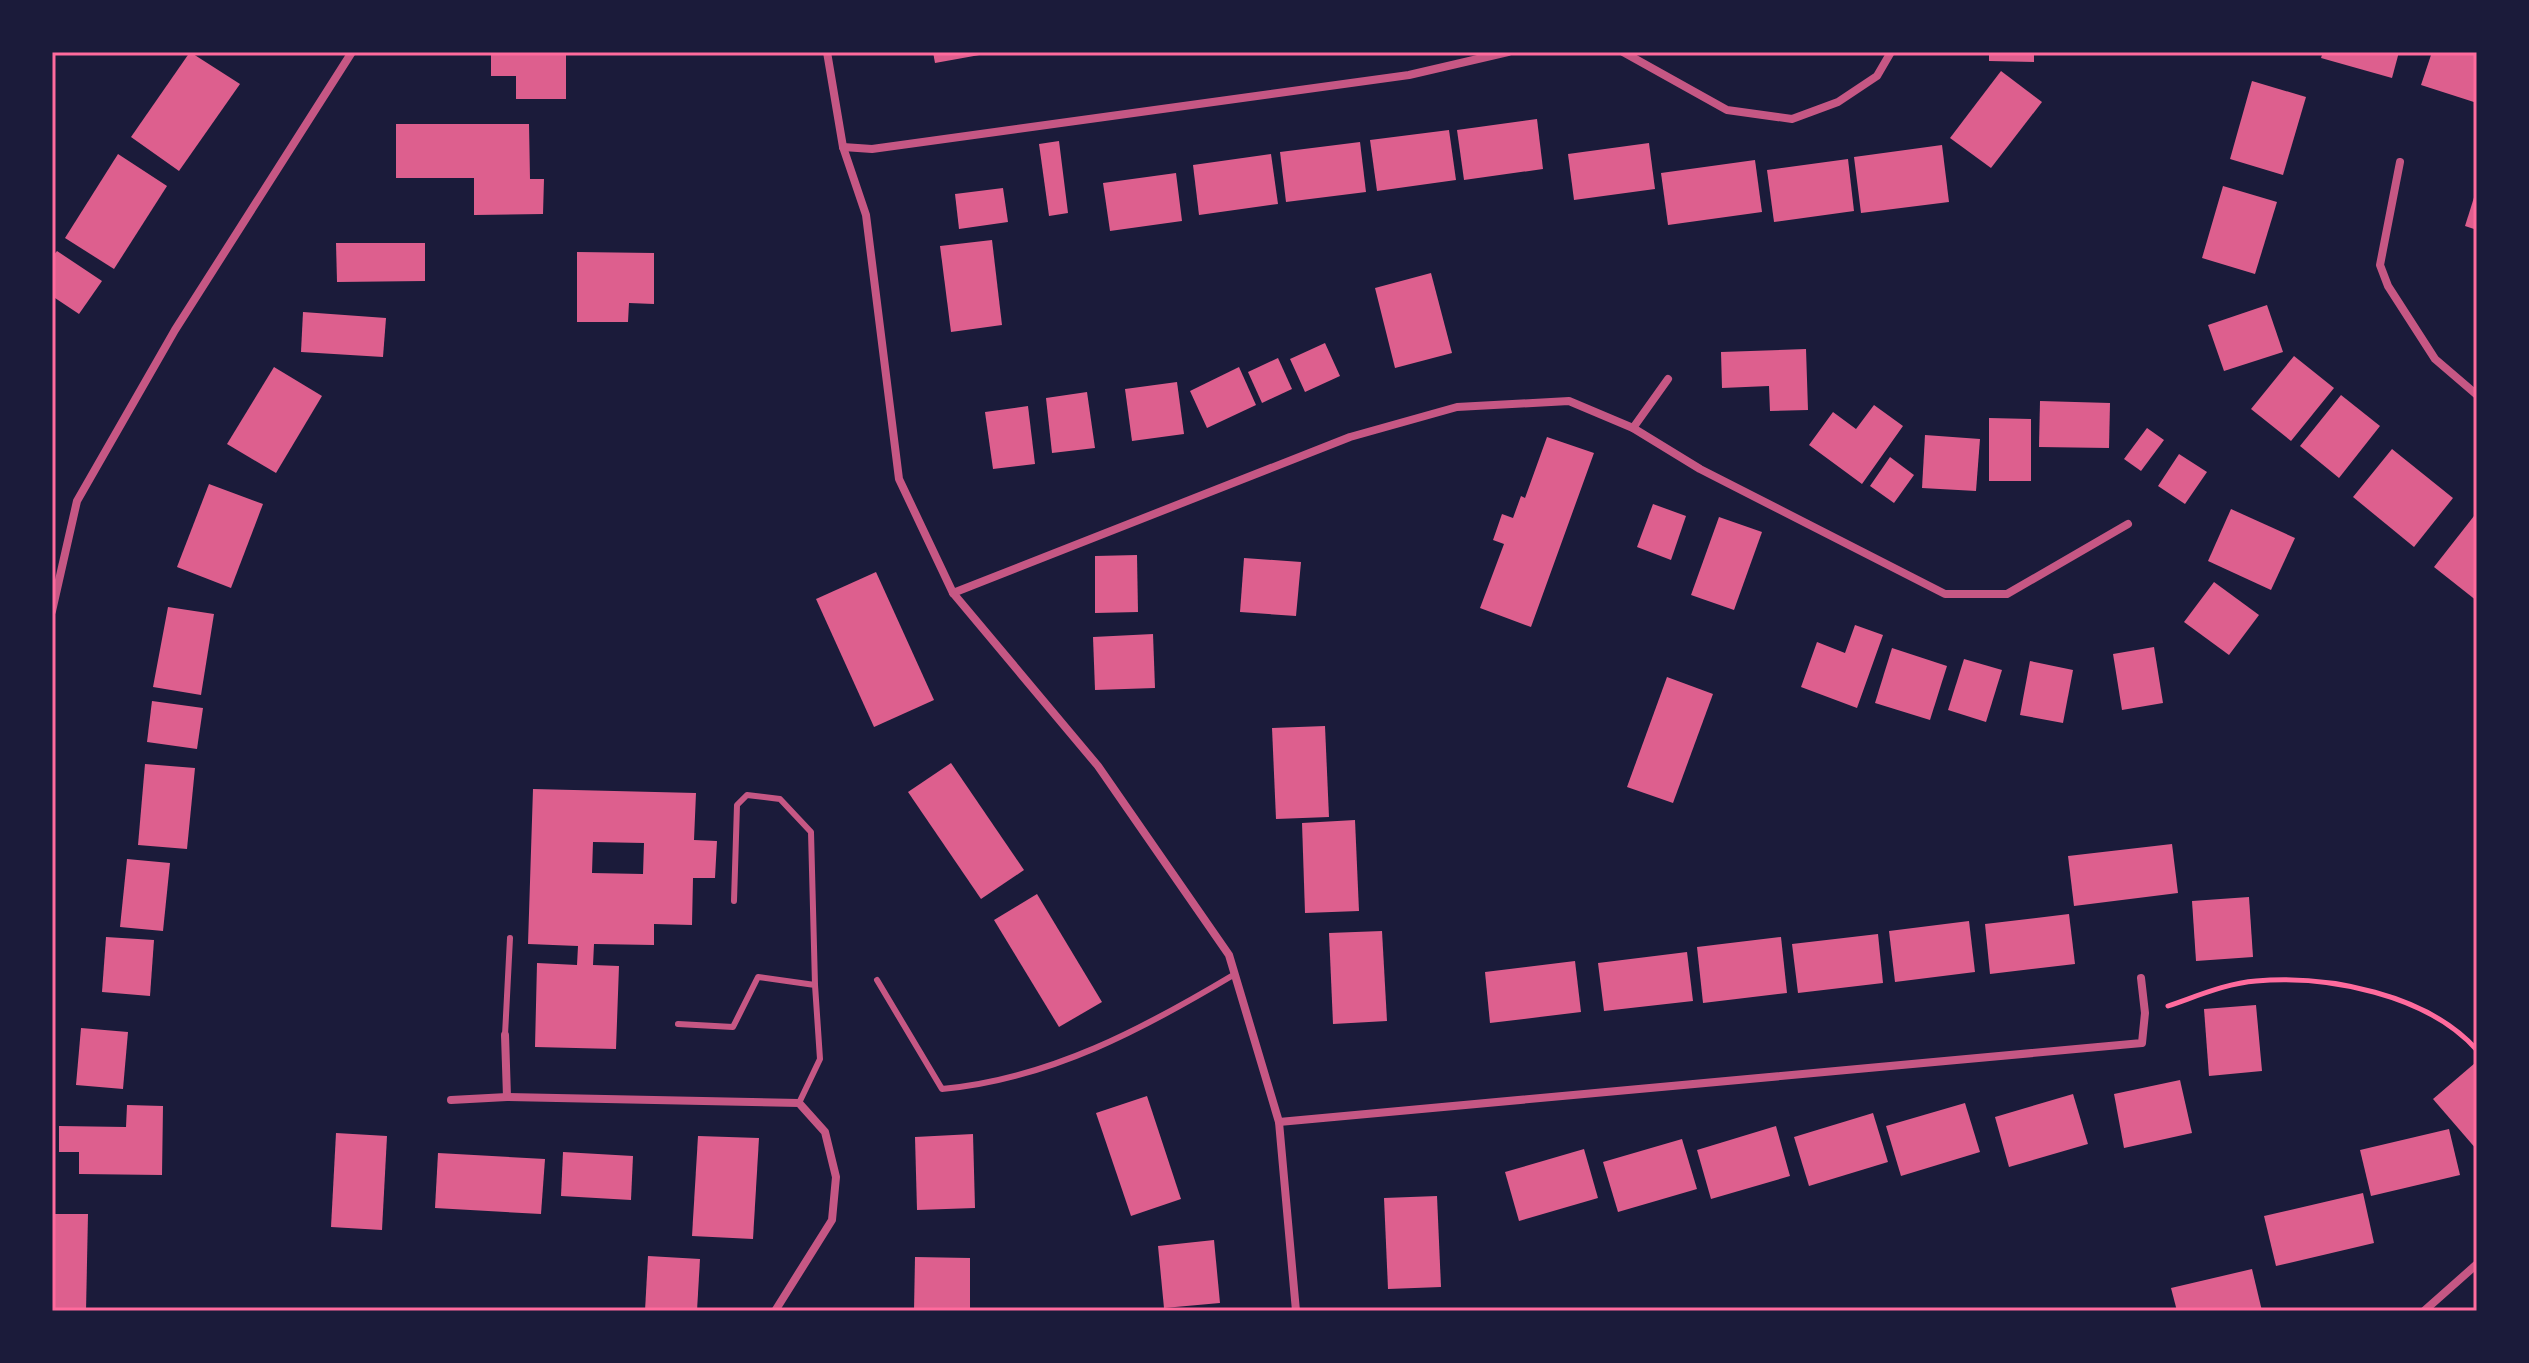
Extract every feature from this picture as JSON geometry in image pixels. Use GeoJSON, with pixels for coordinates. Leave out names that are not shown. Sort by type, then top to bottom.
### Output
{"type":"FeatureCollection","features":[{"type":"Feature","properties":{"kind":"street"},"geometry":{"type":"LineString","coordinates":[[52,611],[77,501],[175,330],[352,52]]}},
{"type":"Feature","properties":{"kind":"street"},"geometry":{"type":"LineString","coordinates":[[827,52],[843,147],[866,215],[899,479],[953,593],[1098,766],[1229,955],[1279,1122],[1296,1311]]}},
{"type":"Feature","properties":{"kind":"street"},"geometry":{"type":"LineString","coordinates":[[843,147],[872,149],[1409,75],[1508,52]]}},
{"type":"Feature","properties":{"kind":"street"},"geometry":{"type":"LineString","coordinates":[[1623,52],[1727,110],[1792,119],[1838,102],[1877,76],[1891,52]]}},
{"type":"Feature","properties":{"kind":"street"},"geometry":{"type":"LineString","coordinates":[[2400,162],[2380,265],[2388,286],[2435,359],[2477,395]]}},
{"type":"Feature","properties":{"kind":"street"},"geometry":{"type":"LineString","coordinates":[[1633,428],[1668,379]]}},
{"type":"Feature","properties":{"kind":"street"},"geometry":{"type":"LineString","coordinates":[[953,593],[1350,437],[1457,407],[1569,401],[1633,428],[1700,469],[1945,594],[2007,594],[2128,524]]}},
{"type":"Feature","properties":{"kind":"street"},"geometry":{"type":"LineString","coordinates":[[1279,1122],[2142,1043],[2145,1013],[2141,978]]}},
{"type":"Feature","properties":{"kind":"street"},"geometry":{"type":"LineString","coordinates":[[505,1035],[507,1097]]}},
{"type":"Feature","properties":{"kind":"street"},"geometry":{"type":"LineString","coordinates":[[451,1100],[507,1097],[799,1103],[825,1132],[836,1177],[832,1220],[775,1311]]}},
{"type":"Feature","properties":{"kind":"street"},"geometry":{"type":"LineString","coordinates":[[2424,1311],[2477,1264]]}},
{"type":"Feature","properties":{"kind":"lane"},"geometry":{"type":"LineString","coordinates":[[734,901],[737,805],[747,795],[780,799],[811,832],[820,1059],[799,1103]]}},
{"type":"Feature","properties":{"kind":"lane"},"geometry":{"type":"LineString","coordinates":[[505,1035],[510,938]]}},
{"type":"Feature","properties":{"kind":"lane"},"geometry":{"type":"LineString","coordinates":[[877,980],[942,1089],[1010,1080],[1094,1050],[1152,1024],[1235,974]]}},
{"type":"Feature","properties":{"kind":"lane"},"geometry":{"type":"LineString","coordinates":[[678,1024],[733,1027],[758,977],[815,985]]}},
{"type":"Feature","properties":{"kind":"path"},"geometry":{"type":"LineString","coordinates":[[2145,1013],[2254,981],[2338,982],[2410,1004],[2468,1040],[2477,1050]]}},
{"type":"Feature","properties":{"kind":"building"},"geometry":{"type":"Polygon","coordinates":[[[190,52],[240,84],[179,171],[131,137],[190,52]]]}},
{"type":"Feature","properties":{"kind":"building"},"geometry":{"type":"Polygon","coordinates":[[[491,52],[566,52],[566,99],[516,99],[516,76],[491,76],[491,52]]]}},
{"type":"Feature","properties":{"kind":"building"},"geometry":{"type":"Polygon","coordinates":[[[933,52],[985,52],[985,54],[935,63],[933,52]]]}},
{"type":"Feature","properties":{"kind":"building"},"geometry":{"type":"Polygon","coordinates":[[[1989,52],[2034,52],[2034,62],[1989,61],[1989,52]]]}},
{"type":"Feature","properties":{"kind":"building"},"geometry":{"type":"Polygon","coordinates":[[[2323,52],[2399,52],[2392,78],[2321,58],[2323,52]]]}},
{"type":"Feature","properties":{"kind":"building"},"geometry":{"type":"Polygon","coordinates":[[[2432,52],[2477,52],[2477,103],[2421,85],[2432,52]]]}},
{"type":"Feature","properties":{"kind":"building"},"geometry":{"type":"Polygon","coordinates":[[[2001,71],[2042,102],[1991,168],[1950,138],[2001,71]]]}},
{"type":"Feature","properties":{"kind":"building"},"geometry":{"type":"Polygon","coordinates":[[[2252,81],[2306,97],[2283,175],[2230,159],[2252,81]]]}},
{"type":"Feature","properties":{"kind":"building"},"geometry":{"type":"Polygon","coordinates":[[[1537,119],[1543,169],[1464,180],[1457,130],[1537,119]]]}},
{"type":"Feature","properties":{"kind":"building"},"geometry":{"type":"Polygon","coordinates":[[[396,124],[529,124],[530,179],[544,179],[543,214],[474,215],[474,178],[396,178],[396,124]]]}},
{"type":"Feature","properties":{"kind":"building"},"geometry":{"type":"Polygon","coordinates":[[[1449,130],[1456,180],[1377,191],[1370,140],[1449,130]]]}},
{"type":"Feature","properties":{"kind":"building"},"geometry":{"type":"Polygon","coordinates":[[[1059,141],[1068,213],[1049,216],[1039,144],[1059,141]]]}},
{"type":"Feature","properties":{"kind":"building"},"geometry":{"type":"Polygon","coordinates":[[[1360,142],[1366,192],[1286,202],[1280,152],[1360,142]]]}},
{"type":"Feature","properties":{"kind":"building"},"geometry":{"type":"Polygon","coordinates":[[[1649,143],[1655,189],[1574,200],[1568,154],[1649,143]]]}},
{"type":"Feature","properties":{"kind":"building"},"geometry":{"type":"Polygon","coordinates":[[[1942,145],[1949,202],[1861,213],[1854,157],[1942,145]]]}},
{"type":"Feature","properties":{"kind":"building"},"geometry":{"type":"Polygon","coordinates":[[[118,154],[167,186],[114,269],[65,238],[118,154]]]}},
{"type":"Feature","properties":{"kind":"building"},"geometry":{"type":"Polygon","coordinates":[[[1271,154],[1278,204],[1199,215],[1193,165],[1271,154]]]}},
{"type":"Feature","properties":{"kind":"building"},"geometry":{"type":"Polygon","coordinates":[[[1848,159],[1854,211],[1774,222],[1767,170],[1848,159]]]}},
{"type":"Feature","properties":{"kind":"building"},"geometry":{"type":"Polygon","coordinates":[[[1755,160],[1762,212],[1668,225],[1661,173],[1755,160]]]}},
{"type":"Feature","properties":{"kind":"building"},"geometry":{"type":"Polygon","coordinates":[[[1176,173],[1182,221],[1110,231],[1103,183],[1176,173]]]}},
{"type":"Feature","properties":{"kind":"building"},"geometry":{"type":"Polygon","coordinates":[[[2223,186],[2277,202],[2255,274],[2202,258],[2223,186]]]}},
{"type":"Feature","properties":{"kind":"building"},"geometry":{"type":"Polygon","coordinates":[[[1003,188],[1008,222],[959,229],[955,194],[1003,188]]]}},
{"type":"Feature","properties":{"kind":"building"},"geometry":{"type":"Polygon","coordinates":[[[2477,188],[2477,230],[2465,226],[2477,188]]]}},
{"type":"Feature","properties":{"kind":"building"},"geometry":{"type":"Polygon","coordinates":[[[992,240],[1002,325],[951,332],[940,246],[992,240]]]}},
{"type":"Feature","properties":{"kind":"building"},"geometry":{"type":"Polygon","coordinates":[[[336,243],[425,243],[425,281],[337,282],[336,243]]]}},
{"type":"Feature","properties":{"kind":"building"},"geometry":{"type":"Polygon","coordinates":[[[57,251],[102,281],[79,314],[52,296],[52,257],[57,251]]]}},
{"type":"Feature","properties":{"kind":"building"},"geometry":{"type":"Polygon","coordinates":[[[577,252],[654,253],[654,304],[629,303],[628,322],[577,322],[577,252]]]}},
{"type":"Feature","properties":{"kind":"building"},"geometry":{"type":"Polygon","coordinates":[[[1431,273],[1452,353],[1395,368],[1375,288],[1431,273]]]}},
{"type":"Feature","properties":{"kind":"building"},"geometry":{"type":"Polygon","coordinates":[[[2267,305],[2283,352],[2224,371],[2208,325],[2267,305]]]}},
{"type":"Feature","properties":{"kind":"building"},"geometry":{"type":"Polygon","coordinates":[[[303,312],[386,318],[383,357],[301,352],[303,312]]]}},
{"type":"Feature","properties":{"kind":"building"},"geometry":{"type":"Polygon","coordinates":[[[1325,343],[1340,376],[1305,392],[1290,359],[1325,343]]]}},
{"type":"Feature","properties":{"kind":"building"},"geometry":{"type":"Polygon","coordinates":[[[1806,349],[1808,410],[1770,411],[1769,386],[1722,388],[1721,352],[1806,349]]]}},
{"type":"Feature","properties":{"kind":"building"},"geometry":{"type":"Polygon","coordinates":[[[2294,356],[2334,388],[2291,441],[2251,409],[2294,356]]]}},
{"type":"Feature","properties":{"kind":"building"},"geometry":{"type":"Polygon","coordinates":[[[1278,358],[1292,389],[1262,403],[1248,372],[1278,358]]]}},
{"type":"Feature","properties":{"kind":"building"},"geometry":{"type":"Polygon","coordinates":[[[274,367],[322,396],[276,473],[227,444],[274,367]]]}},
{"type":"Feature","properties":{"kind":"building"},"geometry":{"type":"Polygon","coordinates":[[[1239,367],[1256,405],[1207,428],[1190,391],[1239,367]]]}},
{"type":"Feature","properties":{"kind":"building"},"geometry":{"type":"Polygon","coordinates":[[[1177,382],[1184,434],[1132,441],[1125,389],[1177,382]]]}},
{"type":"Feature","properties":{"kind":"building"},"geometry":{"type":"Polygon","coordinates":[[[1087,392],[1095,448],[1052,453],[1046,398],[1087,392]]]}},
{"type":"Feature","properties":{"kind":"building"},"geometry":{"type":"Polygon","coordinates":[[[2341,395],[2380,426],[2339,478],[2300,446],[2341,395]]]}},
{"type":"Feature","properties":{"kind":"building"},"geometry":{"type":"Polygon","coordinates":[[[2040,401],[2110,403],[2109,448],[2039,447],[2040,401]]]}},
{"type":"Feature","properties":{"kind":"building"},"geometry":{"type":"Polygon","coordinates":[[[1874,405],[1903,426],[1862,484],[1809,445],[1833,412],[1856,429],[1874,405]]]}},
{"type":"Feature","properties":{"kind":"building"},"geometry":{"type":"Polygon","coordinates":[[[1028,406],[1035,464],[993,469],[985,412],[1028,406]]]}},
{"type":"Feature","properties":{"kind":"building"},"geometry":{"type":"Polygon","coordinates":[[[1989,418],[2031,419],[2031,481],[1989,481],[1989,418]]]}},
{"type":"Feature","properties":{"kind":"building"},"geometry":{"type":"Polygon","coordinates":[[[2147,428],[2164,440],[2141,471],[2124,459],[2147,428]]]}},
{"type":"Feature","properties":{"kind":"building"},"geometry":{"type":"Polygon","coordinates":[[[1925,435],[1980,439],[1976,491],[1922,488],[1925,435]]]}},
{"type":"Feature","properties":{"kind":"building"},"geometry":{"type":"Polygon","coordinates":[[[1547,437],[1594,453],[1531,627],[1480,608],[1504,544],[1493,540],[1502,514],[1513,518],[1521,496],[1525,498],[1547,437]]]}},
{"type":"Feature","properties":{"kind":"building"},"geometry":{"type":"Polygon","coordinates":[[[2392,449],[2453,498],[2414,547],[2353,497],[2392,449]]]}},
{"type":"Feature","properties":{"kind":"building"},"geometry":{"type":"Polygon","coordinates":[[[2179,454],[2207,472],[2185,504],[2158,486],[2179,454]]]}},
{"type":"Feature","properties":{"kind":"building"},"geometry":{"type":"Polygon","coordinates":[[[1890,457],[1914,475],[1894,503],[1870,486],[1890,457]]]}},
{"type":"Feature","properties":{"kind":"building"},"geometry":{"type":"Polygon","coordinates":[[[209,484],[263,504],[231,588],[177,567],[209,484]]]}},
{"type":"Feature","properties":{"kind":"building"},"geometry":{"type":"Polygon","coordinates":[[[1653,504],[1686,516],[1671,560],[1637,547],[1653,504]]]}},
{"type":"Feature","properties":{"kind":"building"},"geometry":{"type":"Polygon","coordinates":[[[2231,509],[2295,538],[2271,590],[2208,561],[2231,509]]]}},
{"type":"Feature","properties":{"kind":"building"},"geometry":{"type":"Polygon","coordinates":[[[2474,516],[2477,519],[2477,601],[2434,567],[2474,516]]]}},
{"type":"Feature","properties":{"kind":"building"},"geometry":{"type":"Polygon","coordinates":[[[1719,517],[1762,532],[1734,610],[1691,595],[1719,517]]]}},
{"type":"Feature","properties":{"kind":"building"},"geometry":{"type":"Polygon","coordinates":[[[1137,555],[1138,612],[1095,613],[1095,556],[1137,555]]]}},
{"type":"Feature","properties":{"kind":"building"},"geometry":{"type":"Polygon","coordinates":[[[1244,558],[1301,562],[1296,616],[1240,612],[1244,558]]]}},
{"type":"Feature","properties":{"kind":"building"},"geometry":{"type":"Polygon","coordinates":[[[876,572],[934,700],[874,727],[816,599],[876,572]]]}},
{"type":"Feature","properties":{"kind":"building"},"geometry":{"type":"Polygon","coordinates":[[[2214,582],[2259,615],[2229,655],[2184,622],[2214,582]]]}},
{"type":"Feature","properties":{"kind":"building"},"geometry":{"type":"Polygon","coordinates":[[[168,607],[214,614],[201,695],[153,687],[168,607]]]}},
{"type":"Feature","properties":{"kind":"building"},"geometry":{"type":"Polygon","coordinates":[[[1855,625],[1883,635],[1857,708],[1801,687],[1817,642],[1845,653],[1855,625]]]}},
{"type":"Feature","properties":{"kind":"building"},"geometry":{"type":"Polygon","coordinates":[[[1153,634],[1155,688],[1095,690],[1093,637],[1153,634]]]}},
{"type":"Feature","properties":{"kind":"building"},"geometry":{"type":"Polygon","coordinates":[[[2154,647],[2163,703],[2122,710],[2113,654],[2154,647]]]}},
{"type":"Feature","properties":{"kind":"building"},"geometry":{"type":"Polygon","coordinates":[[[1892,648],[1947,666],[1930,720],[1875,703],[1892,648]]]}},
{"type":"Feature","properties":{"kind":"building"},"geometry":{"type":"Polygon","coordinates":[[[1964,659],[2002,670],[1986,722],[1948,710],[1964,659]]]}},
{"type":"Feature","properties":{"kind":"building"},"geometry":{"type":"Polygon","coordinates":[[[2030,661],[2073,670],[2063,723],[2020,715],[2030,661]]]}},
{"type":"Feature","properties":{"kind":"building"},"geometry":{"type":"Polygon","coordinates":[[[1667,677],[1713,694],[1673,803],[1627,787],[1667,677]]]}},
{"type":"Feature","properties":{"kind":"building"},"geometry":{"type":"Polygon","coordinates":[[[152,701],[203,708],[197,749],[147,742],[152,701]]]}},
{"type":"Feature","properties":{"kind":"building"},"geometry":{"type":"Polygon","coordinates":[[[1325,726],[1329,817],[1276,819],[1272,728],[1325,726]]]}},
{"type":"Feature","properties":{"kind":"building"},"geometry":{"type":"Polygon","coordinates":[[[951,763],[1024,870],[981,899],[908,792],[951,763]]]}},
{"type":"Feature","properties":{"kind":"building"},"geometry":{"type":"Polygon","coordinates":[[[145,764],[195,768],[187,849],[138,845],[145,764]]]}},
{"type":"Feature","properties":{"kind":"building"},"geometry":{"type":"Polygon","coordinates":[[[533,789],[696,793],[694,840],[717,841],[715,878],[693,878],[692,925],[654,924],[654,945],[594,944],[593,965],[619,966],[616,1049],[535,1047],[537,963],[577,965],[578,946],[528,944],[533,789]],[[593,842],[592,873],[643,874],[644,843],[593,842]]]}},
{"type":"Feature","properties":{"kind":"building"},"geometry":{"type":"Polygon","coordinates":[[[1355,820],[1359,911],[1305,913],[1302,823],[1355,820]]]}},
{"type":"Feature","properties":{"kind":"building"},"geometry":{"type":"Polygon","coordinates":[[[2172,844],[2178,893],[2074,906],[2068,856],[2172,844]]]}},
{"type":"Feature","properties":{"kind":"building"},"geometry":{"type":"Polygon","coordinates":[[[127,859],[170,863],[163,931],[120,927],[127,859]]]}},
{"type":"Feature","properties":{"kind":"building"},"geometry":{"type":"Polygon","coordinates":[[[1037,894],[1102,1002],[1059,1027],[994,920],[1037,894]]]}},
{"type":"Feature","properties":{"kind":"building"},"geometry":{"type":"Polygon","coordinates":[[[2249,897],[2253,957],[2196,961],[2192,901],[2249,897]]]}},
{"type":"Feature","properties":{"kind":"building"},"geometry":{"type":"Polygon","coordinates":[[[2069,914],[2075,964],[1990,974],[1985,924],[2069,914]]]}},
{"type":"Feature","properties":{"kind":"building"},"geometry":{"type":"Polygon","coordinates":[[[1969,921],[1975,972],[1895,982],[1889,931],[1969,921]]]}},
{"type":"Feature","properties":{"kind":"building"},"geometry":{"type":"Polygon","coordinates":[[[1382,931],[1387,1021],[1333,1024],[1329,933],[1382,931]]]}},
{"type":"Feature","properties":{"kind":"building"},"geometry":{"type":"Polygon","coordinates":[[[1878,934],[1883,983],[1798,993],[1792,944],[1878,934]]]}},
{"type":"Feature","properties":{"kind":"building"},"geometry":{"type":"Polygon","coordinates":[[[106,937],[154,940],[150,996],[102,992],[106,937]]]}},
{"type":"Feature","properties":{"kind":"building"},"geometry":{"type":"Polygon","coordinates":[[[1781,937],[1787,993],[1703,1003],[1697,947],[1781,937]]]}},
{"type":"Feature","properties":{"kind":"building"},"geometry":{"type":"Polygon","coordinates":[[[1687,952],[1693,1001],[1604,1011],[1598,963],[1687,952]]]}},
{"type":"Feature","properties":{"kind":"building"},"geometry":{"type":"Polygon","coordinates":[[[1575,961],[1581,1012],[1490,1023],[1485,972],[1575,961]]]}},
{"type":"Feature","properties":{"kind":"building"},"geometry":{"type":"Polygon","coordinates":[[[2256,1005],[2262,1071],[2209,1076],[2204,1009],[2256,1005]]]}},
{"type":"Feature","properties":{"kind":"building"},"geometry":{"type":"Polygon","coordinates":[[[81,1028],[128,1032],[123,1089],[76,1085],[81,1028]]]}},
{"type":"Feature","properties":{"kind":"building"},"geometry":{"type":"Polygon","coordinates":[[[2475,1063],[2477,1065],[2477,1150],[2433,1099],[2475,1063]]]}},
{"type":"Feature","properties":{"kind":"building"},"geometry":{"type":"Polygon","coordinates":[[[2180,1080],[2192,1133],[2124,1148],[2114,1094],[2180,1080]]]}},
{"type":"Feature","properties":{"kind":"building"},"geometry":{"type":"Polygon","coordinates":[[[2073,1094],[2088,1144],[2009,1167],[1995,1117],[2073,1094]]]}},
{"type":"Feature","properties":{"kind":"building"},"geometry":{"type":"Polygon","coordinates":[[[1147,1096],[1181,1199],[1131,1216],[1096,1113],[1147,1096]]]}},
{"type":"Feature","properties":{"kind":"building"},"geometry":{"type":"Polygon","coordinates":[[[1965,1103],[1980,1152],[1901,1176],[1886,1126],[1965,1103]]]}},
{"type":"Feature","properties":{"kind":"building"},"geometry":{"type":"Polygon","coordinates":[[[127,1105],[163,1106],[162,1175],[79,1174],[79,1152],[59,1152],[59,1126],[126,1127],[127,1105]]]}},
{"type":"Feature","properties":{"kind":"building"},"geometry":{"type":"Polygon","coordinates":[[[1873,1113],[1888,1162],[1809,1186],[1794,1137],[1873,1113]]]}},
{"type":"Feature","properties":{"kind":"building"},"geometry":{"type":"Polygon","coordinates":[[[1776,1126],[1790,1176],[1711,1199],[1697,1150],[1776,1126]]]}},
{"type":"Feature","properties":{"kind":"building"},"geometry":{"type":"Polygon","coordinates":[[[2449,1129],[2460,1175],[2371,1196],[2360,1150],[2449,1129]]]}},
{"type":"Feature","properties":{"kind":"building"},"geometry":{"type":"Polygon","coordinates":[[[336,1133],[387,1136],[382,1230],[331,1227],[336,1133]]]}},
{"type":"Feature","properties":{"kind":"building"},"geometry":{"type":"Polygon","coordinates":[[[973,1134],[975,1208],[917,1210],[915,1137],[973,1134]]]}},
{"type":"Feature","properties":{"kind":"building"},"geometry":{"type":"Polygon","coordinates":[[[698,1136],[759,1138],[753,1239],[692,1236],[698,1136]]]}},
{"type":"Feature","properties":{"kind":"building"},"geometry":{"type":"Polygon","coordinates":[[[1682,1139],[1697,1189],[1618,1212],[1603,1162],[1682,1139]]]}},
{"type":"Feature","properties":{"kind":"building"},"geometry":{"type":"Polygon","coordinates":[[[1584,1149],[1598,1198],[1519,1221],[1505,1172],[1584,1149]]]}},
{"type":"Feature","properties":{"kind":"building"},"geometry":{"type":"Polygon","coordinates":[[[563,1152],[633,1156],[631,1200],[561,1196],[563,1152]]]}},
{"type":"Feature","properties":{"kind":"building"},"geometry":{"type":"Polygon","coordinates":[[[438,1153],[545,1159],[541,1214],[435,1208],[438,1153]]]}},
{"type":"Feature","properties":{"kind":"building"},"geometry":{"type":"Polygon","coordinates":[[[2363,1193],[2374,1243],[2276,1266],[2264,1216],[2363,1193]]]}},
{"type":"Feature","properties":{"kind":"building"},"geometry":{"type":"Polygon","coordinates":[[[1437,1196],[1441,1287],[1388,1289],[1384,1198],[1437,1196]]]}},
{"type":"Feature","properties":{"kind":"building"},"geometry":{"type":"Polygon","coordinates":[[[52,1214],[88,1214],[86,1311],[52,1311],[52,1214]]]}},
{"type":"Feature","properties":{"kind":"building"},"geometry":{"type":"Polygon","coordinates":[[[1214,1240],[1220,1303],[1164,1308],[1158,1246],[1214,1240]]]}},
{"type":"Feature","properties":{"kind":"building"},"geometry":{"type":"Polygon","coordinates":[[[648,1256],[700,1259],[697,1311],[645,1311],[648,1256]]]}},
{"type":"Feature","properties":{"kind":"building"},"geometry":{"type":"Polygon","coordinates":[[[915,1257],[970,1258],[970,1311],[914,1311],[915,1257]]]}},
{"type":"Feature","properties":{"kind":"building"},"geometry":{"type":"Polygon","coordinates":[[[2252,1269],[2262,1311],[2177,1311],[2171,1288],[2252,1269]]]}}]}
